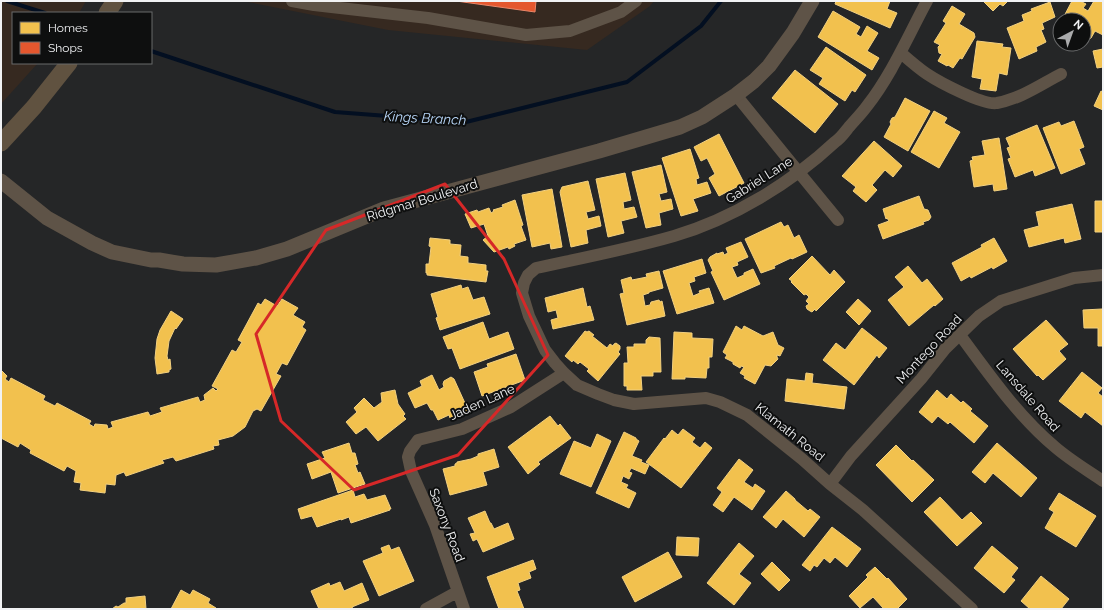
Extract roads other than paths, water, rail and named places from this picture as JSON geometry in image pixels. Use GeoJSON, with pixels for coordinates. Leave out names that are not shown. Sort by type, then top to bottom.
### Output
{"type":"FeatureCollection","features":[{"type":"Feature","properties":{"kind":"main road"},"geometry":{"type":"LineString","coordinates":[[108,12],[115,1]]}},
{"type":"Feature","properties":{"kind":"main road"},"geometry":{"type":"LineString","coordinates":[[1,143],[34,107],[67,64]]}},
{"type":"Feature","properties":{"kind":"street"},"geometry":{"type":"LineString","coordinates":[[292,1],[314,5],[428,18],[526,34],[570,31],[621,12],[636,1]]}},
{"type":"Feature","properties":{"kind":"street","name":"Ridgmar Boulevard"},"geometry":{"type":"LineString","coordinates":[[1,181],[47,218],[92,244],[112,252],[152,260],[184,264],[216,265],[256,258],[288,249],[384,209],[599,151],[680,127],[702,117],[736,95],[754,81],[769,66],[793,33],[812,1]]}},
{"type":"Feature","properties":{"kind":"street","name":"Gabriel Lane"},"geometry":{"type":"LineString","coordinates":[[528,275],[536,268],[613,251],[675,235],[722,218],[762,197],[798,172],[836,142],[867,106],[883,84],[928,1]]}},
{"type":"Feature","properties":{"kind":"street"},"geometry":{"type":"LineString","coordinates":[[901,53],[927,74],[960,92],[984,102],[995,104],[1018,98],[1061,74]]}},
{"type":"Feature","properties":{"kind":"street"},"geometry":{"type":"LineString","coordinates":[[736,95],[838,220]]}},
{"type":"Feature","properties":{"kind":"street","name":"Klamath Road"},"geometry":{"type":"LineString","coordinates":[[528,275],[524,283],[522,293],[529,316],[545,350],[564,373],[577,385],[614,400],[634,404],[706,398],[720,402],[748,415],[863,510],[972,609]]}},
{"type":"Feature","properties":{"kind":"street","name":"Montego Road"},"geometry":{"type":"LineString","coordinates":[[830,484],[851,456],[945,349],[979,316],[1001,301],[1074,278],[1103,275]]}},
{"type":"Feature","properties":{"kind":"street","name":"Lansdale Road"},"geometry":{"type":"LineString","coordinates":[[960,335],[1000,390],[1034,428],[1056,448],[1103,481]]}},
{"type":"Feature","properties":{"kind":"street","name":"Jaden Lane"},"geometry":{"type":"LineString","coordinates":[[410,451],[418,440],[462,429],[511,407],[564,373]]}},
{"type":"Feature","properties":{"kind":"street","name":"Saxony Road"},"geometry":{"type":"LineString","coordinates":[[410,451],[408,457],[410,471],[435,525],[464,609]]}},
{"type":"Feature","properties":{"kind":"street"},"geometry":{"type":"LineString","coordinates":[[426,609],[457,592]]}},
{"type":"Feature","properties":{"kind":"waterway","name":"Kings Branch"},"geometry":{"type":"LineString","coordinates":[[7,1],[42,12]]}},
{"type":"Feature","properties":{"kind":"waterway","name":"Kings Branch"},"geometry":{"type":"LineString","coordinates":[[152,51],[335,112],[466,122],[627,82],[701,26],[721,1]]}}]}
